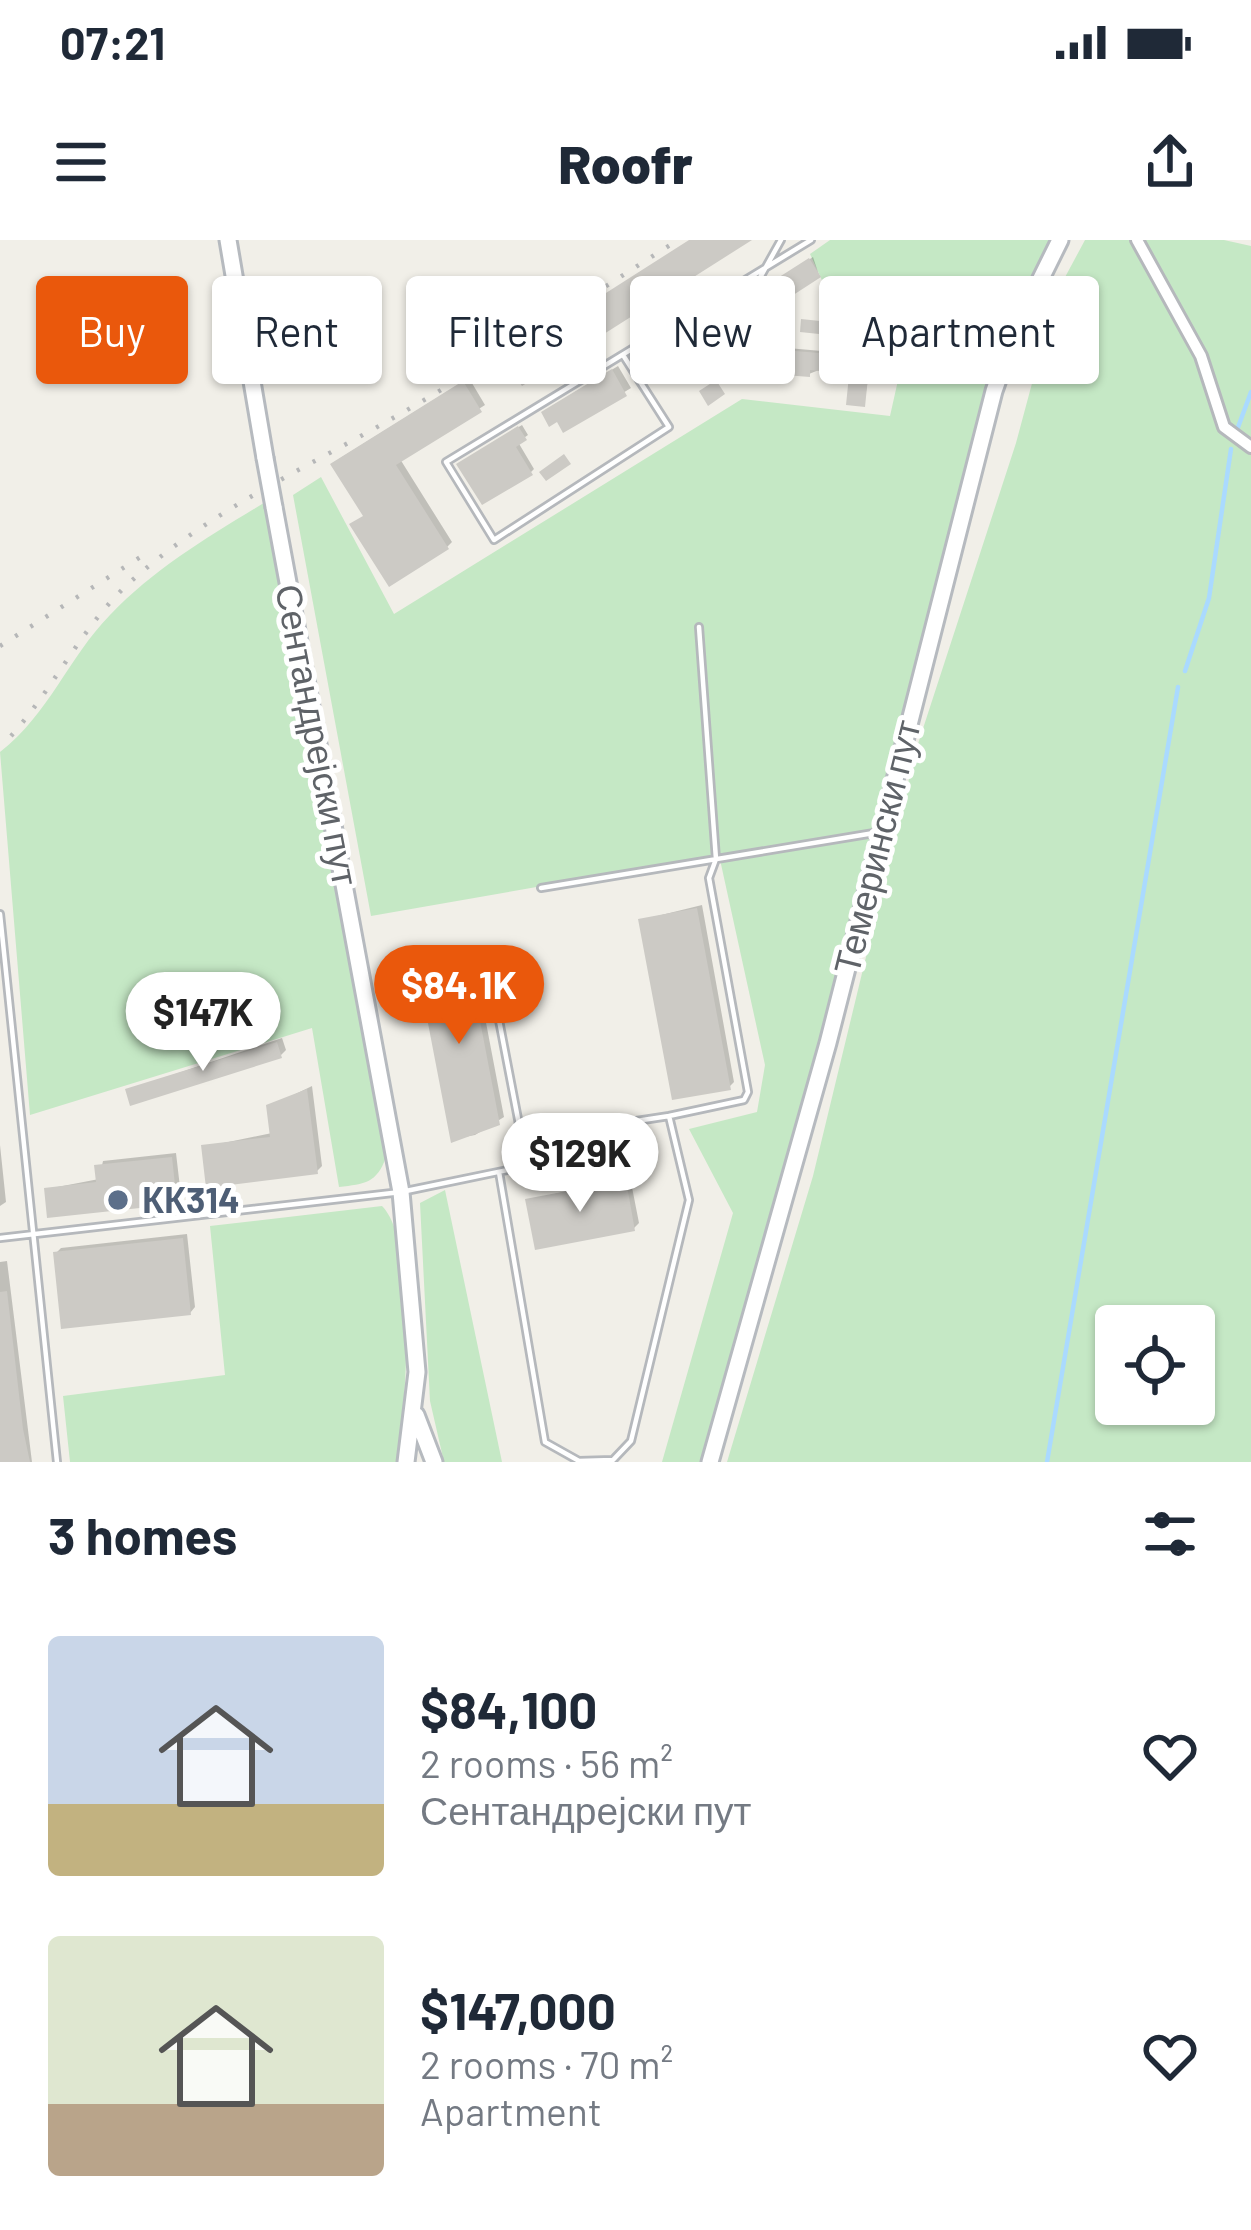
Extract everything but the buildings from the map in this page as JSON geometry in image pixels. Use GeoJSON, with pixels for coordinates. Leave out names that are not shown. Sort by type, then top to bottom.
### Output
{"type":"FeatureCollection","features":[{"type":"Feature","properties":{"kind":"main road","name":"Сентандрејски пут"},"geometry":{"type":"LineString","coordinates":[[228,240],[401,1192],[417,1361],[406,1462]]}},
{"type":"Feature","properties":{"kind":"main road","name":"Темерински пут"},"geometry":{"type":"LineString","coordinates":[[710,1462],[806,1127],[994,391],[1022,315],[1060,240]]}},
{"type":"Feature","properties":{"kind":"main road"},"geometry":{"type":"LineString","coordinates":[[414,1412],[434,1462]]}},
{"type":"Feature","properties":{"kind":"street"},"geometry":{"type":"LineString","coordinates":[[1137,240],[1201,356],[1224,427],[1251,447]]}},
{"type":"Feature","properties":{"kind":"lane"},"geometry":{"type":"LineString","coordinates":[[759,276],[781,240]]}},
{"type":"Feature","properties":{"kind":"lane"},"geometry":{"type":"LineString","coordinates":[[623,355],[669,427],[494,540],[446,462],[811,240]]}},
{"type":"Feature","properties":{"kind":"lane"},"geometry":{"type":"LineString","coordinates":[[0,1238],[401,1192],[527,1166],[564,1132],[669,1117],[744,1100],[748,1092],[709,878],[716,859],[699,627]]}},
{"type":"Feature","properties":{"kind":"lane"},"geometry":{"type":"LineString","coordinates":[[541,888],[880,832]]}},
{"type":"Feature","properties":{"kind":"lane"},"geometry":{"type":"LineString","coordinates":[[0,914],[57,1462]]}},
{"type":"Feature","properties":{"kind":"lane"},"geometry":{"type":"LineString","coordinates":[[489,968],[527,1166]]}},
{"type":"Feature","properties":{"kind":"lane"},"geometry":{"type":"LineString","coordinates":[[499,1172],[545,1442],[579,1461],[613,1460],[631,1441],[689,1200],[669,1117]]}},
{"type":"Feature","properties":{"kind":"green space"},"geometry":{"type":"Polygon","coordinates":[[[830,240],[1063,240],[1045,276],[820,276],[810,254],[830,240]]]}},
{"type":"Feature","properties":{"kind":"green space"},"geometry":{"type":"Polygon","coordinates":[[[1085,240],[1224,240],[1251,246],[1251,1462],[727,1462],[813,1176],[916,750],[1032,384],[1099,384],[1099,276],[1066,276],[1085,240]]]}},
{"type":"Feature","properties":{"kind":"green space"},"geometry":{"type":"Polygon","coordinates":[[[897,384],[1003,384],[711,1462],[662,1462],[733,1213],[689,1129],[757,1112],[765,1065],[719,855],[371,916],[293,495],[321,477],[394,614],[742,399],[890,416],[897,384]]]}},
{"type":"Feature","properties":{"kind":"green space"},"geometry":{"type":"Polygon","coordinates":[[[267,501],[386,1157],[369,1181],[339,1187],[312,1028],[30,1115],[0,752],[32,721],[95,632],[128,598],[185,553],[267,501]]]}},
{"type":"Feature","properties":{"kind":"green space"},"geometry":{"type":"Polygon","coordinates":[[[445,1190],[502,1462],[444,1462],[430,1401],[420,1203],[445,1190]]]}},
{"type":"Feature","properties":{"kind":"green space"},"geometry":{"type":"Polygon","coordinates":[[[382,1206],[394,1225],[405,1289],[406,1367],[398,1462],[70,1462],[63,1396],[225,1375],[210,1226],[382,1206]]]}},
{"type":"Feature","properties":{"kind":"waterway"},"geometry":{"type":"LineString","coordinates":[[1237,430],[1251,392]]}},
{"type":"Feature","properties":{"kind":"waterway"},"geometry":{"type":"LineString","coordinates":[[1185,671],[1209,598],[1231,449]]}},
{"type":"Feature","properties":{"kind":"waterway"},"geometry":{"type":"LineString","coordinates":[[1047,1462],[1178,687]]}},
{"type":"Feature","properties":{"kind":"railway"},"geometry":{"type":"LineString","coordinates":[[11,736],[111,601],[159,558],[227,511],[441,390],[678,240]]}},
{"type":"Feature","properties":{"kind":"railway"},"geometry":{"type":"LineString","coordinates":[[0,646],[142,556]]}},
{"type":"Feature","properties":{"kind":"place","name":"КК314"},"geometry":{"type":"Point","coordinates":[118,1200]}}]}
